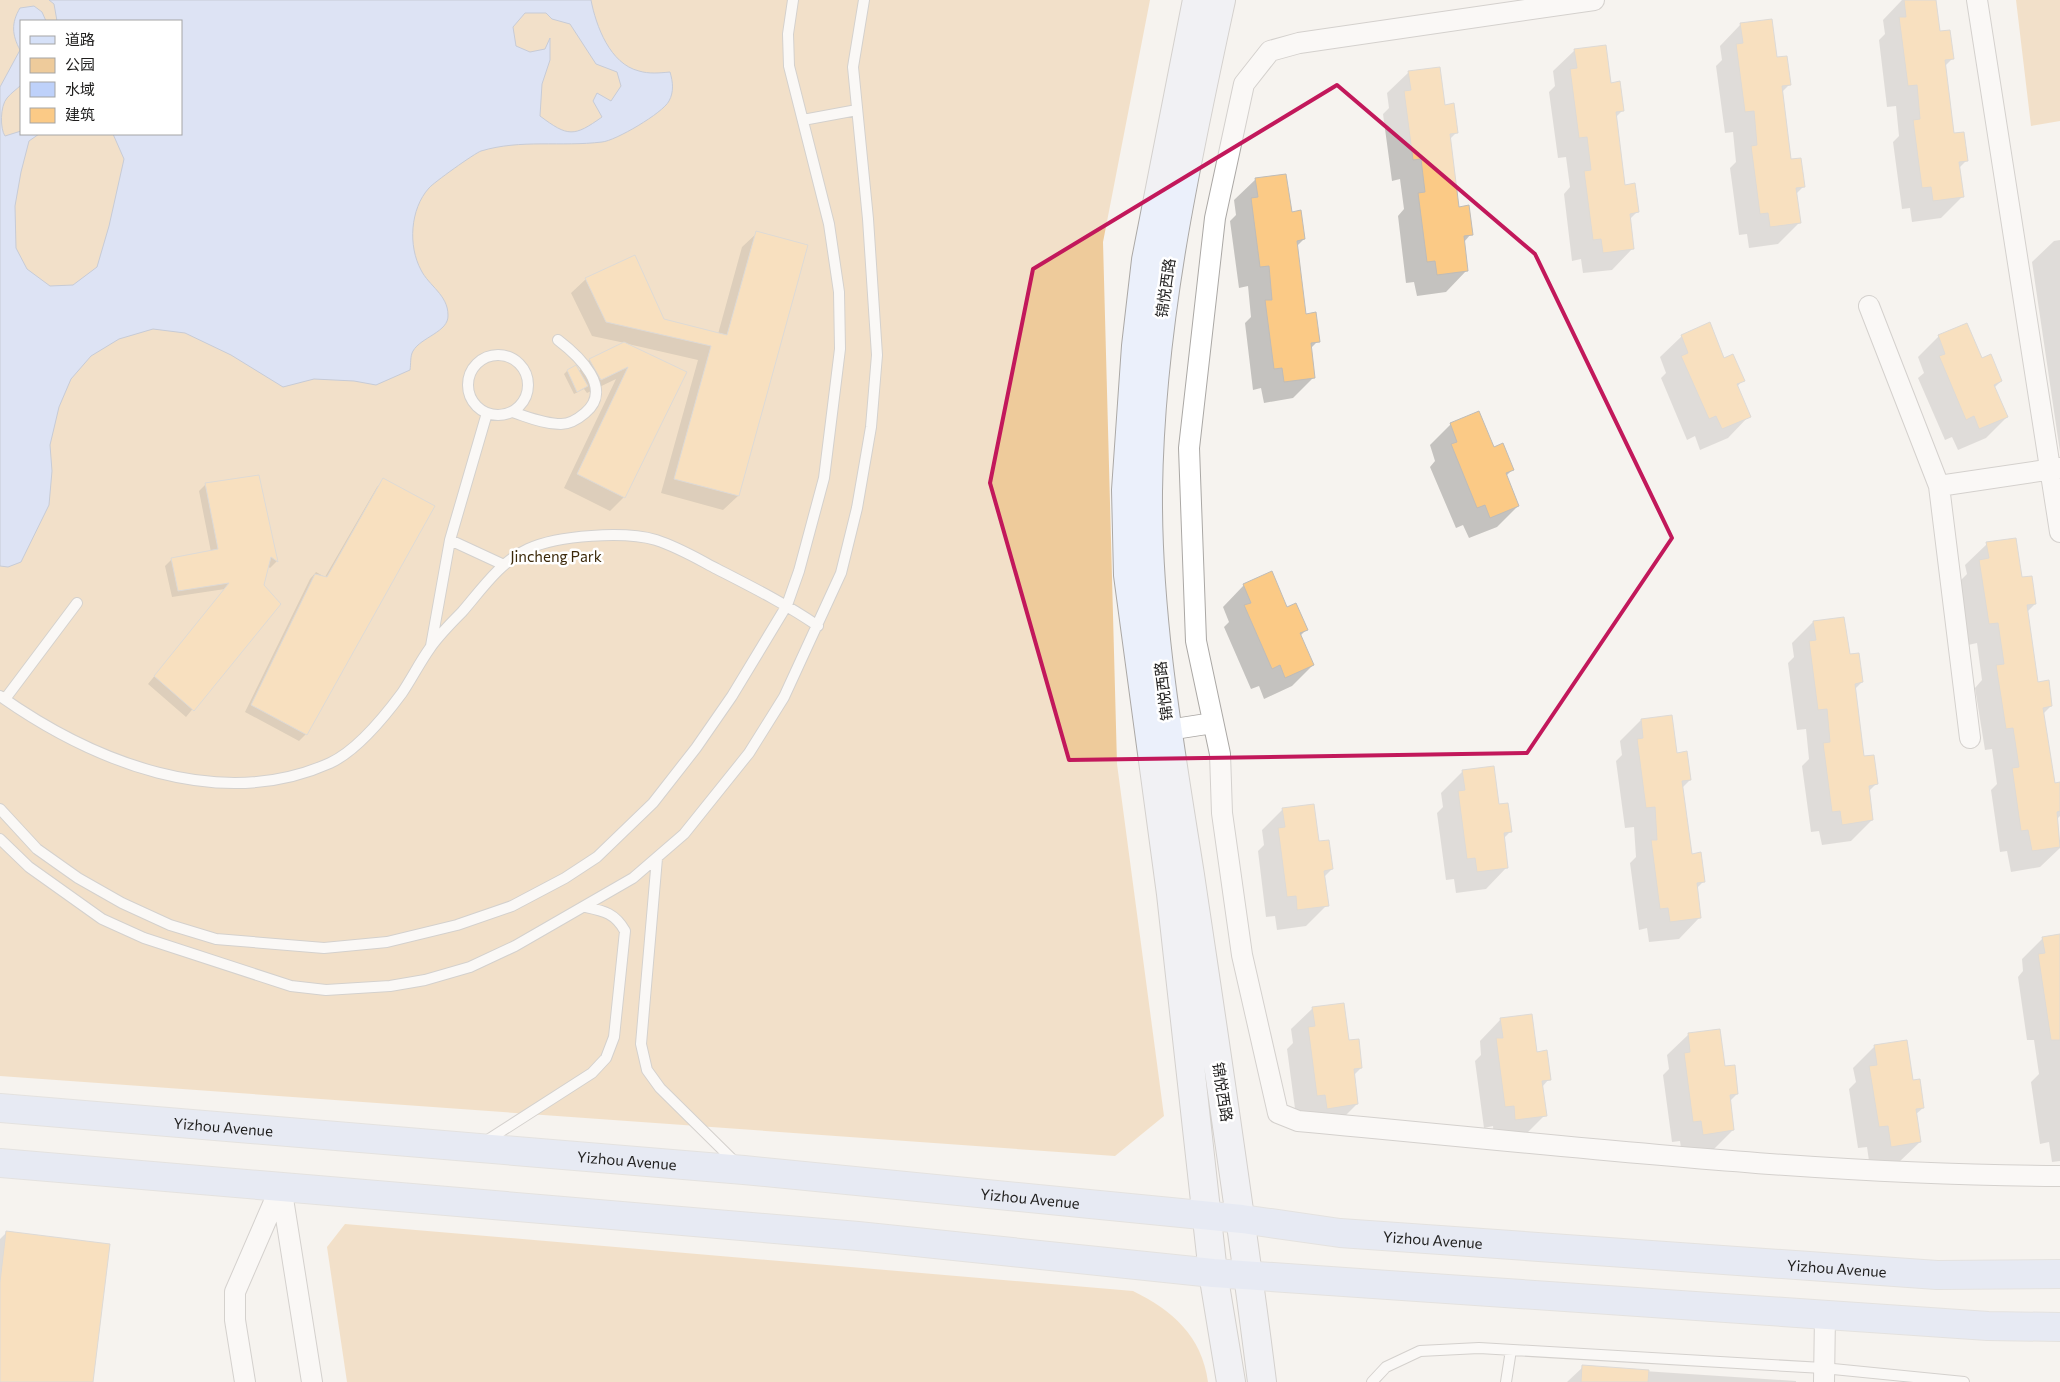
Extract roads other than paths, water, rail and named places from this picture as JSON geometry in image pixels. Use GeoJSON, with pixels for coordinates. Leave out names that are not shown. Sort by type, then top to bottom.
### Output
{"type":"FeatureCollection","features":[{"type":"Feature","properties":{"kind":"main road","name":"锦悦西路"},"geometry":{"type":"LineString","coordinates":[[1197,0],[1146,260],[1136,346],[1126,490],[1128,575],[1171,894],[1213,1272],[1231,1382]]}},
{"type":"Feature","properties":{"kind":"main road","name":"锦悦西路"},"geometry":{"type":"LineString","coordinates":[[1221,0],[1167,263],[1151,415],[1148,492],[1150,574],[1168,730],[1242,1219],[1262,1382]]}},
{"type":"Feature","properties":{"kind":"main road","name":"Yizhou Avenue"},"geometry":{"type":"LineString","coordinates":[[0,1108],[476,1146],[744,1170],[1206,1215],[1340,1233],[1927,1275],[2060,1274]]}},
{"type":"Feature","properties":{"kind":"main road"},"geometry":{"type":"LineString","coordinates":[[0,1163],[858,1236],[1213,1272],[1988,1326],[2060,1327]]}},
{"type":"Feature","properties":{"kind":"street"},"geometry":{"type":"LineString","coordinates":[[1594,0],[1299,43],[1270,51],[1244,84],[1215,218],[1189,448],[1196,642],[1220,754],[1222,813],[1242,955],[1278,1114],[1298,1121],[1765,1164],[2060,1176]]}},
{"type":"Feature","properties":{"kind":"street"},"geometry":{"type":"LineString","coordinates":[[1977,0],[2056,468],[2060,532]]}},
{"type":"Feature","properties":{"kind":"street"},"geometry":{"type":"LineString","coordinates":[[1869,306],[1939,486],[1970,738]]}},
{"type":"Feature","properties":{"kind":"street"},"geometry":{"type":"LineString","coordinates":[[1939,486],[2056,468]]}},
{"type":"Feature","properties":{"kind":"street"},"geometry":{"type":"LineString","coordinates":[[1168,730],[1213,723]]}},
{"type":"Feature","properties":{"kind":"street"},"geometry":{"type":"LineString","coordinates":[[245,1382],[235,1320],[235,1292],[280,1186]]}},
{"type":"Feature","properties":{"kind":"street"},"geometry":{"type":"LineString","coordinates":[[280,1186],[312,1382]]}},
{"type":"Feature","properties":{"kind":"street"},"geometry":{"type":"LineString","coordinates":[[1824,1375],[1826,1315]]}},
{"type":"Feature","properties":{"kind":"lane"},"geometry":{"type":"LineString","coordinates":[[0,809],[37,849],[107,895],[170,925],[216,938],[324,948],[388,942],[457,925],[512,906],[565,878],[596,856],[653,803],[696,748],[732,696],[787,605],[800,571],[824,478],[840,349],[840,292],[829,224],[789,66],[788,34],[793,0]]}},
{"type":"Feature","properties":{"kind":"lane"},"geometry":{"type":"LineString","coordinates":[[0,839],[29,867],[102,919],[144,938],[291,986],[326,990],[357,989],[425,980],[470,967],[515,946],[633,878],[684,834],[749,753],[784,697],[841,573],[858,508],[871,427],[877,355],[868,219],[854,67],[864,0]]}},
{"type":"Feature","properties":{"kind":"lane"},"geometry":{"type":"LineString","coordinates":[[803,120],[857,110]]}},
{"type":"Feature","properties":{"kind":"lane"},"geometry":{"type":"LineString","coordinates":[[512,412],[546,422],[562,424],[575,420],[595,401],[597,390],[591,374],[577,355],[558,340]]}},
{"type":"Feature","properties":{"kind":"lane"},"geometry":{"type":"LineString","coordinates":[[503,355],[514,360],[524,368],[528,380],[528,393],[522,404],[512,412],[500,416],[487,414],[477,407],[470,396],[468,384],[471,372],[479,361],[490,356],[503,355]]}},
{"type":"Feature","properties":{"kind":"lane"},"geometry":{"type":"LineString","coordinates":[[430,647],[450,540],[487,414]]}},
{"type":"Feature","properties":{"kind":"lane"},"geometry":{"type":"LineString","coordinates":[[77,603],[2,698],[41,725],[82,746],[153,773],[195,780],[236,783],[284,779],[332,762],[367,735],[401,694],[430,647],[504,565],[528,549],[570,537],[616,535],[655,540],[688,554],[787,605],[818,626]]}},
{"type":"Feature","properties":{"kind":"lane"},"geometry":{"type":"LineString","coordinates":[[450,540],[504,565]]}},
{"type":"Feature","properties":{"kind":"lane"},"geometry":{"type":"LineString","coordinates":[[657,858],[641,1044],[647,1070],[660,1088],[744,1170]]}},
{"type":"Feature","properties":{"kind":"lane"},"geometry":{"type":"LineString","coordinates":[[476,1146],[592,1073],[606,1058],[614,1037],[625,931],[619,920],[608,912],[585,907]]}},
{"type":"Feature","properties":{"kind":"lane"},"geometry":{"type":"LineString","coordinates":[[1372,1382],[1386,1367],[1420,1351],[1479,1348],[1824,1375],[1964,1382]]}},
{"type":"Feature","properties":{"kind":"lane"},"geometry":{"type":"LineString","coordinates":[[1506,1382],[1511,1350]]}},
{"type":"Feature","properties":{"kind":"water"},"geometry":{"type":"Polygon","coordinates":[[[49,0],[591,0],[606,43],[620,61],[639,71],[650,73],[670,72],[672,91],[669,101],[658,112],[638,126],[617,137],[602,142],[511,145],[481,151],[454,168],[429,188],[418,206],[415,217],[413,228],[414,250],[424,276],[442,296],[448,315],[444,326],[413,351],[410,370],[376,385],[354,381],[314,379],[283,387],[231,355],[185,333],[153,329],[119,339],[91,356],[71,379],[59,407],[50,445],[52,471],[49,505],[21,562],[8,567],[0,566],[0,87],[20,50],[20,86],[9,96],[3,106],[3,133],[5,136],[20,131],[20,135],[38,135],[29,141],[21,172],[15,206],[16,248],[27,269],[50,286],[73,285],[97,267],[109,226],[124,159],[113,135],[182,135],[182,20],[57,20],[54,4],[49,0]],[[525,13],[513,27],[516,46],[530,52],[545,49],[550,38],[550,60],[542,84],[540,116],[565,131],[577,131],[602,117],[593,101],[597,93],[611,101],[621,86],[617,72],[596,64],[570,24],[552,19],[546,13],[525,13]]]}},
{"type":"Feature","properties":{"kind":"water"},"geometry":{"type":"Polygon","coordinates":[[[34,6],[42,12],[46,20],[20,20],[20,50],[15,39],[14,24],[20,8],[34,6]]]}},
{"type":"Feature","properties":{"kind":"park label","name":"Jincheng Park"},"geometry":{"type":"Point","coordinates":[556,556]}}]}
